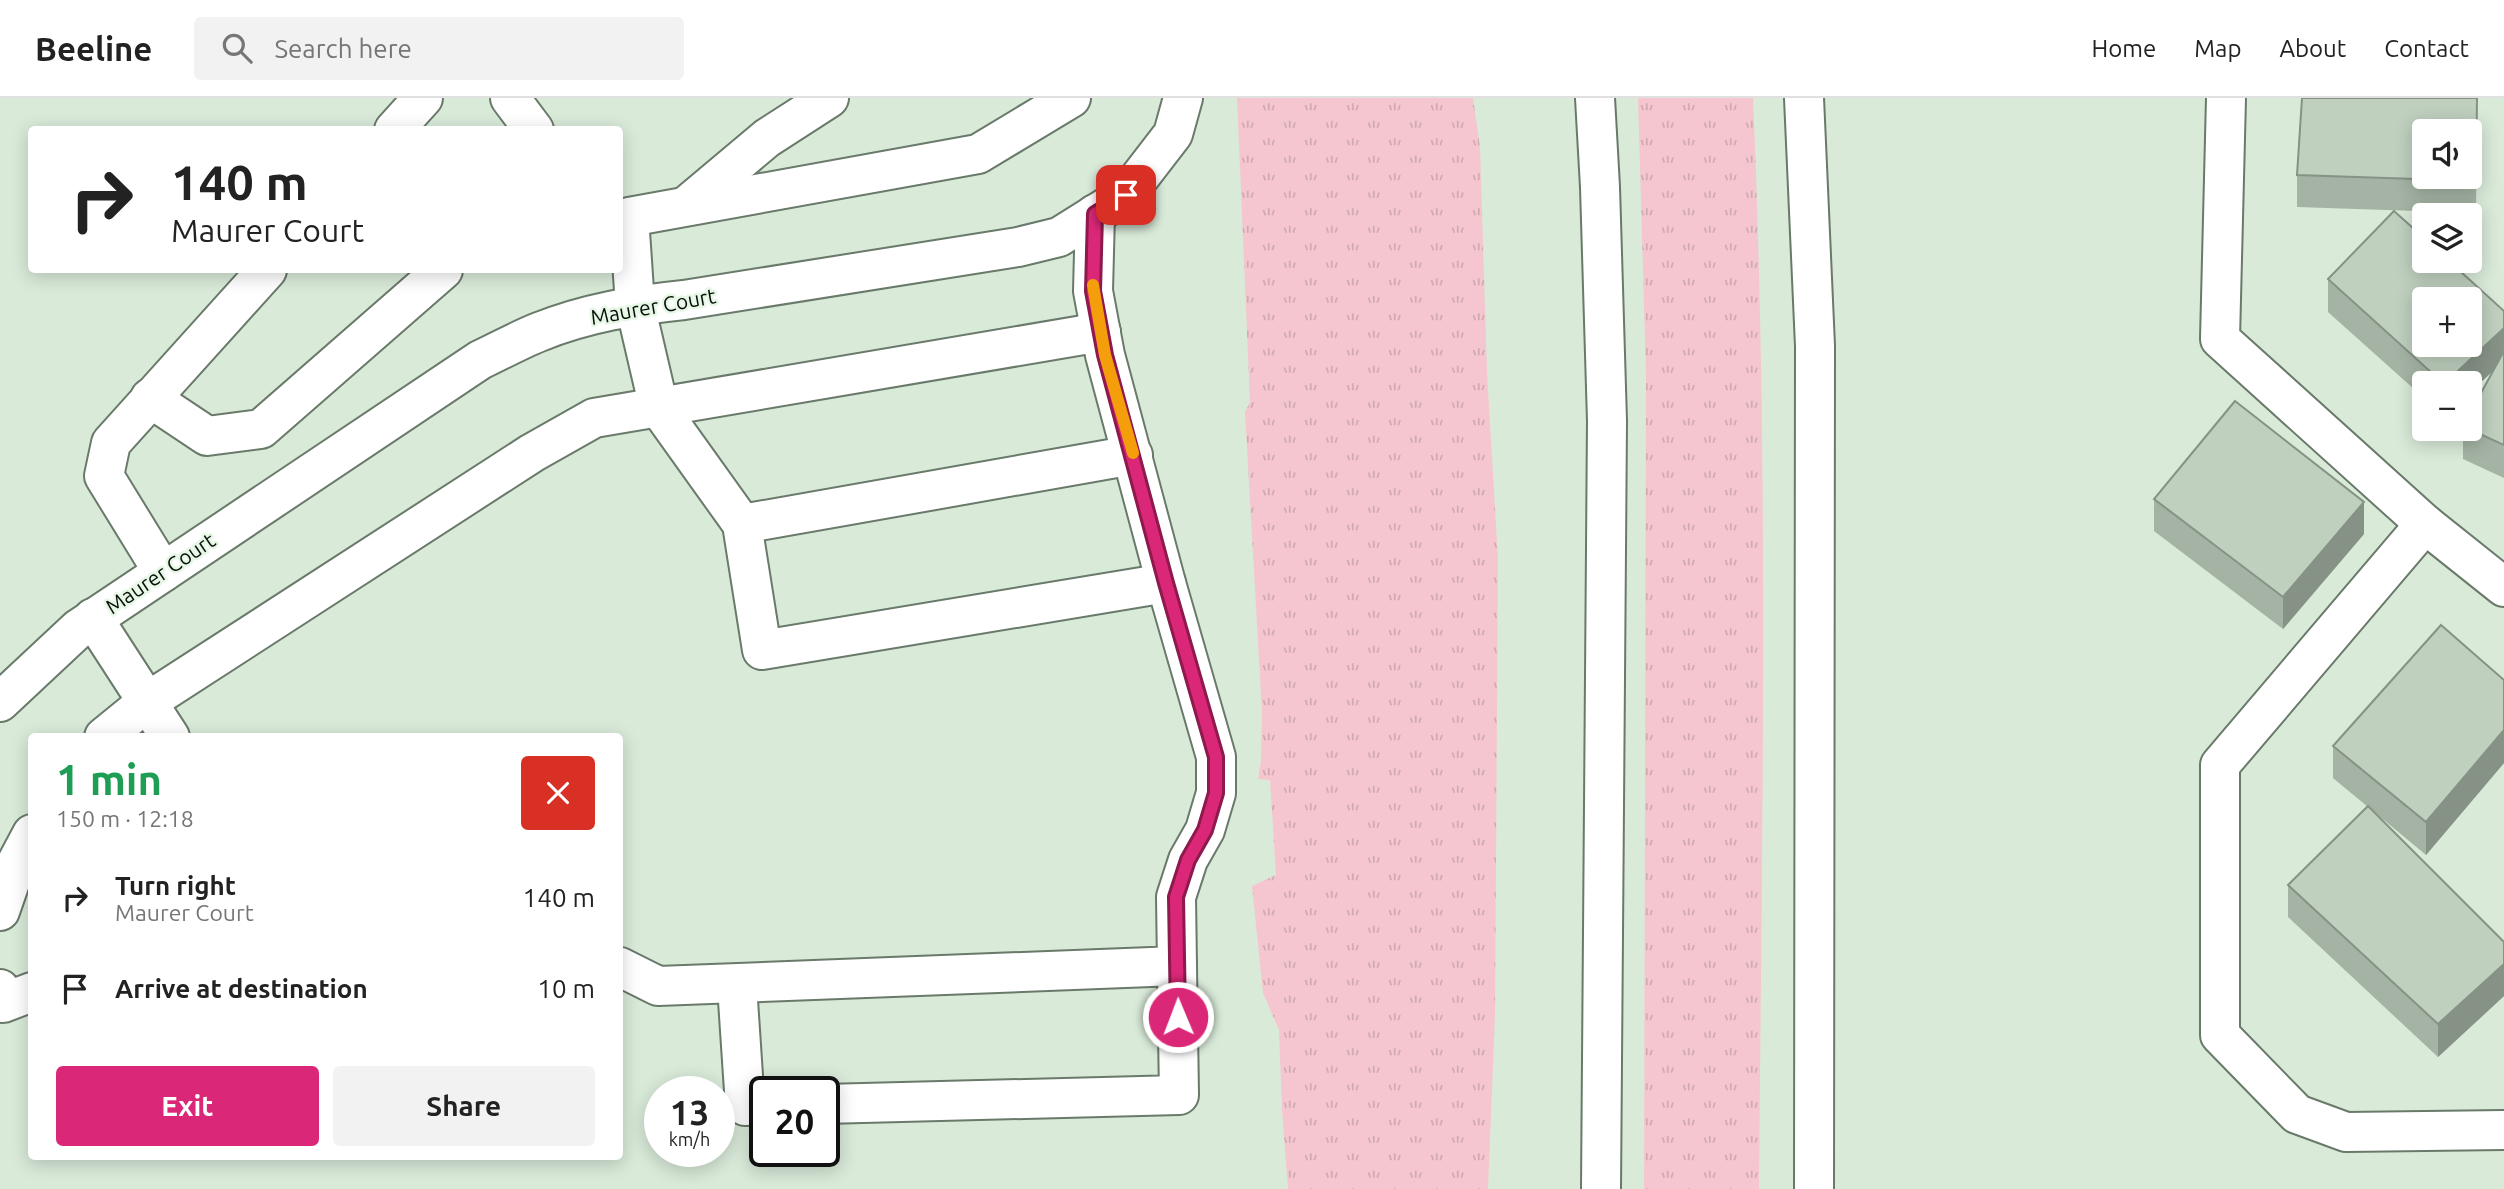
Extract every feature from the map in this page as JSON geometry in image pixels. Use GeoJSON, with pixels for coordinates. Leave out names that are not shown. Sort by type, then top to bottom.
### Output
{"type":"FeatureCollection","features":[{"type":"Feature","properties":{"kind":"main road"},"geometry":{"type":"LineString","coordinates":[[398,126],[422,98]]}},
{"type":"Feature","properties":{"kind":"main road"},"geometry":{"type":"LineString","coordinates":[[510,98],[531,126]]}},
{"type":"Feature","properties":{"kind":"main road"},"geometry":{"type":"LineString","coordinates":[[685,207],[767,138],[829,98]]}},
{"type":"Feature","properties":{"kind":"main road"},"geometry":{"type":"LineString","coordinates":[[1070,98],[978,154],[685,207],[624,215],[635,305],[659,408],[741,524],[762,650],[1166,583]]}},
{"type":"Feature","properties":{"kind":"main road","name":"Maurer Court"},"geometry":{"type":"LineString","coordinates":[[0,702],[93,618],[480,360],[539,332],[635,305],[684,300],[1018,247],[1059,237],[1126,195],[1172,134],[1183,98]]}},
{"type":"Feature","properties":{"kind":"main road"},"geometry":{"type":"LineString","coordinates":[[1595,98],[1607,421],[1601,1189]]}},
{"type":"Feature","properties":{"kind":"main road"},"geometry":{"type":"LineString","coordinates":[[1804,98],[1815,346],[1814,1189]]}},
{"type":"Feature","properties":{"kind":"main road"},"geometry":{"type":"LineString","coordinates":[[2226,98],[2220,339],[2426,524],[2504,587]]}},
{"type":"Feature","properties":{"kind":"main road"},"geometry":{"type":"LineString","coordinates":[[840,1104],[1179,1095],[1176,897],[1188,860],[1205,830],[1216,793],[1216,757],[1166,583],[1101,332],[1093,291],[1095,214]]}},
{"type":"Feature","properties":{"kind":"main road"},"geometry":{"type":"LineString","coordinates":[[163,572],[104,476],[111,443],[264,273]]}},
{"type":"Feature","properties":{"kind":"main road"},"geometry":{"type":"LineString","coordinates":[[150,398],[207,436],[261,429],[440,273]]}},
{"type":"Feature","properties":{"kind":"main road"},"geometry":{"type":"LineString","coordinates":[[109,733],[147,702],[532,453],[594,418],[1101,332]]}},
{"type":"Feature","properties":{"kind":"main road"},"geometry":{"type":"LineString","coordinates":[[741,524],[1133,454]]}},
{"type":"Feature","properties":{"kind":"main road"},"geometry":{"type":"LineString","coordinates":[[2426,524],[2220,765],[2220,1035],[2297,1114],[2346,1132],[2504,1130]]}},
{"type":"Feature","properties":{"kind":"main road"},"geometry":{"type":"LineString","coordinates":[[93,618],[167,733]]}},
{"type":"Feature","properties":{"kind":"main road"},"geometry":{"type":"LineString","coordinates":[[0,911],[17,862],[28,841]]}},
{"type":"Feature","properties":{"kind":"main road"},"geometry":{"type":"LineString","coordinates":[[623,968],[658,986],[1177,966]]}},
{"type":"Feature","properties":{"kind":"main road"},"geometry":{"type":"LineString","coordinates":[[737,985],[745,1106],[749,1106]]}},
{"type":"Feature","properties":{"kind":"main road"},"geometry":{"type":"LineString","coordinates":[[0,989],[3,1003],[28,994]]}},
{"type":"Feature","properties":{"kind":"green space"},"geometry":{"type":"Polygon","coordinates":[[[1237,98],[1473,98],[1480,147],[1487,373],[1498,559],[1495,1015],[1488,1189],[1288,1189],[1279,1030],[1263,993],[1252,886],[1276,875],[1270,780],[1258,779],[1262,713],[1245,412],[1250,402],[1237,98]]]}},
{"type":"Feature","properties":{"kind":"green space"},"geometry":{"type":"Polygon","coordinates":[[[1638,98],[1753,98],[1763,507],[1759,1189],[1644,1189],[1646,374],[1638,98]]]}},
{"type":"Feature","properties":{"kind":"building"},"geometry":{"type":"Polygon","coordinates":[[[2302,98],[2477,98],[2477,119],[2412,119],[2412,179],[2297,175],[2302,98]]]}},
{"type":"Feature","properties":{"kind":"building"},"geometry":{"type":"Polygon","coordinates":[[[2394,211],[2412,227],[2412,273],[2462,273],[2478,287],[2412,287],[2412,355],[2328,279],[2394,211]]]}},
{"type":"Feature","properties":{"kind":"building"},"geometry":{"type":"Polygon","coordinates":[[[2482,291],[2504,311],[2504,328],[2482,349],[2482,291]]]}},
{"type":"Feature","properties":{"kind":"building"},"geometry":{"type":"Polygon","coordinates":[[[2504,351],[2504,445],[2482,435],[2482,391],[2504,351]]]}},
{"type":"Feature","properties":{"kind":"building"},"geometry":{"type":"Polygon","coordinates":[[[2414,357],[2473,357],[2458,371],[2430,371],[2414,357]]]}},
{"type":"Feature","properties":{"kind":"building"},"geometry":{"type":"Polygon","coordinates":[[[2235,401],[2364,502],[2283,597],[2154,499],[2235,401]]]}},
{"type":"Feature","properties":{"kind":"building"},"geometry":{"type":"Polygon","coordinates":[[[2441,625],[2504,680],[2504,730],[2426,822],[2333,746],[2441,625]]]}},
{"type":"Feature","properties":{"kind":"building"},"geometry":{"type":"Polygon","coordinates":[[[2368,806],[2504,942],[2504,964],[2438,1024],[2288,885],[2368,806]]]}},
{"type":"Feature","properties":{"kind":"slow traffic"},"geometry":{"type":"LineString","coordinates":[[1093,285],[1105,355],[1133,453]]}},
{"type":"Feature","properties":{"kind":"route"},"geometry":{"type":"LineString","coordinates":[[1126,195],[1095,214],[1093,291],[1105,355],[1216,757],[1216,793],[1205,830],[1188,860],[1176,897],[1178,1017]]}}]}
